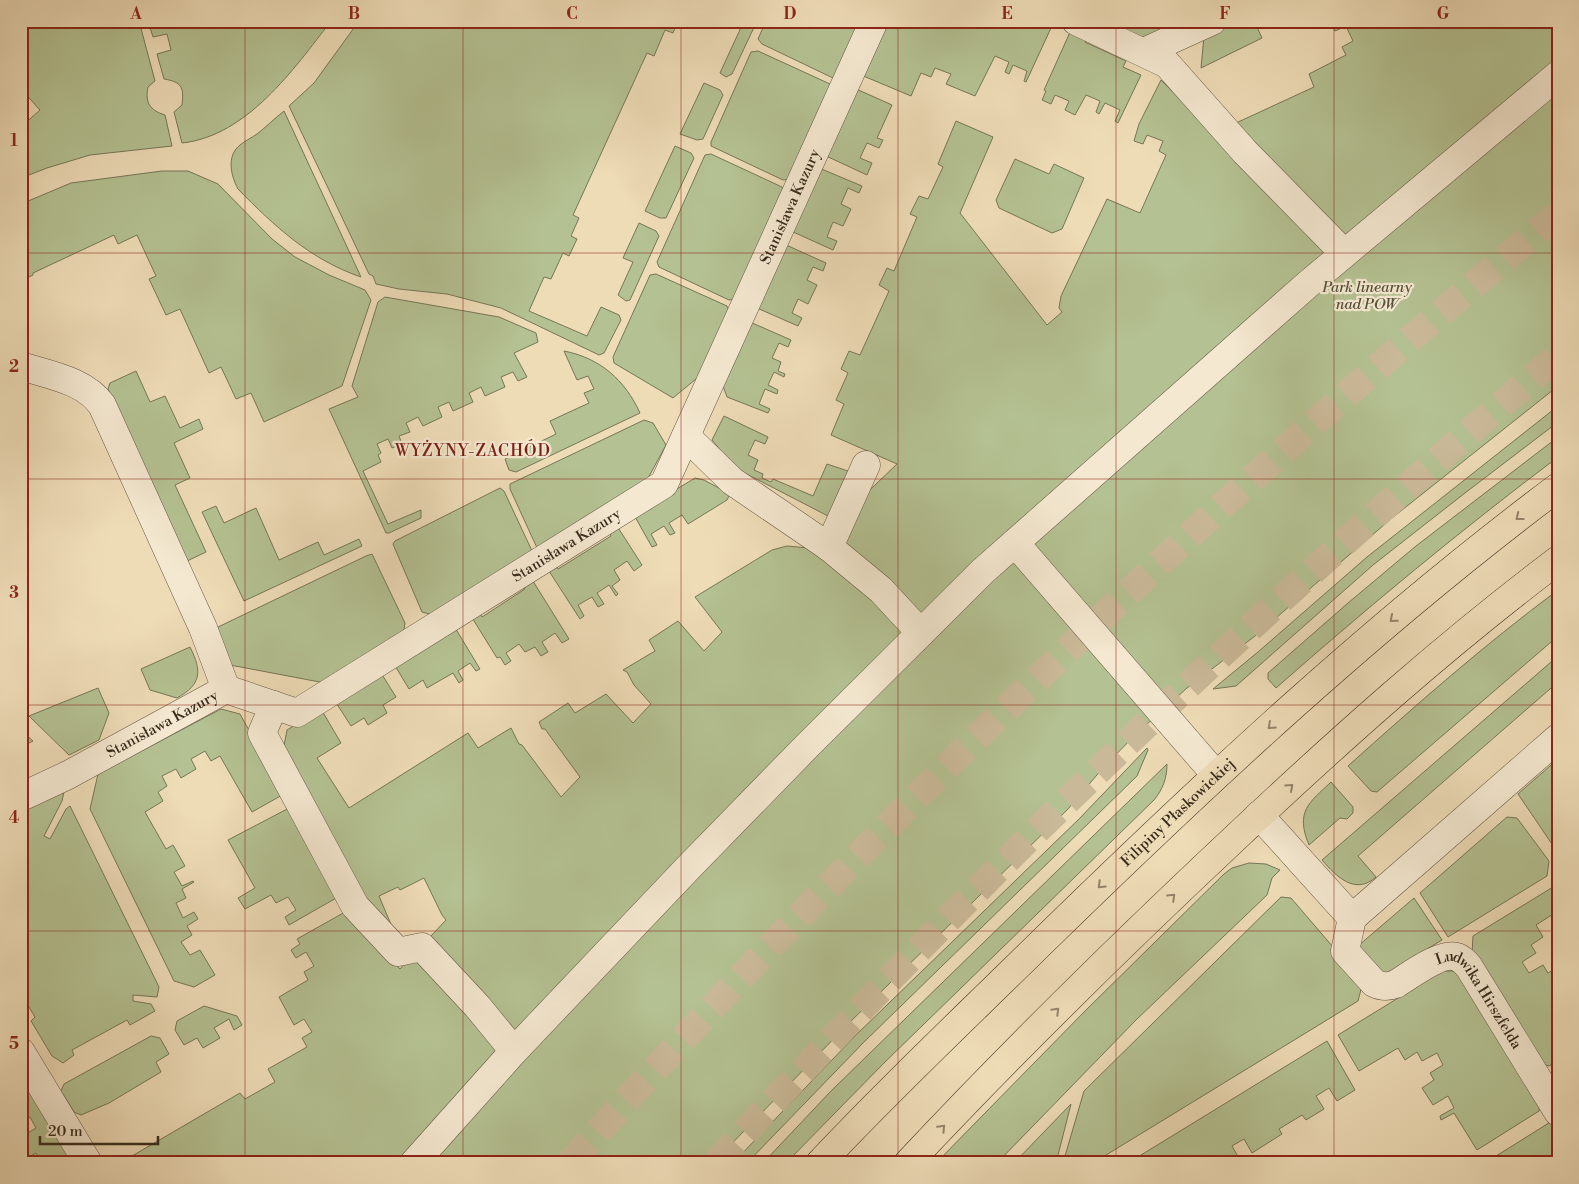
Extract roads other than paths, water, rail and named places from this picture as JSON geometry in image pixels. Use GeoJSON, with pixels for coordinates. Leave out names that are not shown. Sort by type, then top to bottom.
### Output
{"type":"FeatureCollection","features":[{"type":"Feature","properties":{"kind":"main road","name":"Filipiny Płaskowickiej"},"geometry":{"type":"LineString","coordinates":[[820,1163],[1112,874],[1216,775],[1382,628],[1459,564],[1558,487]]}},
{"type":"Feature","properties":{"kind":"main road"},"geometry":{"type":"LineString","coordinates":[[908,1163],[1088,980],[1175,894],[1260,815],[1419,671],[1490,612],[1558,560]]}},
{"type":"Feature","properties":{"kind":"street","name":"Stanisława Kazury"},"geometry":{"type":"LineString","coordinates":[[21,797],[68,775],[226,689],[297,713],[664,484],[874,21]]}},
{"type":"Feature","properties":{"kind":"street"},"geometry":{"type":"LineString","coordinates":[[1076,21],[1167,64],[1245,152],[1344,253]]}},
{"type":"Feature","properties":{"kind":"street"},"geometry":{"type":"LineString","coordinates":[[1144,52],[1212,21]]}},
{"type":"Feature","properties":{"kind":"street"},"geometry":{"type":"LineString","coordinates":[[414,1163],[514,1051],[687,869],[920,632],[1015,543],[1344,253],[1558,75]]}},
{"type":"Feature","properties":{"kind":"street"},"geometry":{"type":"LineString","coordinates":[[21,366],[84,386],[102,405],[203,628],[226,689]]}},
{"type":"Feature","properties":{"kind":"street"},"geometry":{"type":"LineString","coordinates":[[686,436],[732,481],[829,547],[881,590],[920,632]]}},
{"type":"Feature","properties":{"kind":"street"},"geometry":{"type":"LineString","coordinates":[[829,547],[866,465]]}},
{"type":"Feature","properties":{"kind":"street"},"geometry":{"type":"LineString","coordinates":[[1015,543],[1216,775]]}},
{"type":"Feature","properties":{"kind":"street"},"geometry":{"type":"LineString","coordinates":[[274,705],[262,733],[355,906],[398,952],[422,947],[477,1006],[514,1051]]}},
{"type":"Feature","properties":{"kind":"street"},"geometry":{"type":"LineString","coordinates":[[1260,815],[1352,918],[1558,738]]}},
{"type":"Feature","properties":{"kind":"street","name":"Ludwika Hirszfelda"},"geometry":{"type":"LineString","coordinates":[[1352,918],[1345,951],[1374,983],[1379,985],[1396,984],[1442,957],[1456,957],[1464,961],[1558,1112]]}},
{"type":"Feature","properties":{"kind":"street"},"geometry":{"type":"LineString","coordinates":[[21,1052],[88,1163]]}},
{"type":"Feature","properties":{"kind":"tunnel"},"geometry":{"type":"LineString","coordinates":[[570,1163],[686,1036],[804,912],[1046,670],[1298,438],[1558,214]]}},
{"type":"Feature","properties":{"kind":"tunnel"},"geometry":{"type":"LineString","coordinates":[[716,1163],[916,952],[1122,748],[1337,549],[1558,356]]}},
{"type":"Feature","properties":{"kind":"district","name":"WYŻYNY-ZACHÓD"},"geometry":{"type":"Point","coordinates":[473,450]}},
{"type":"Feature","properties":{"kind":"park label","name":"Park linearny nad POW"},"geometry":{"type":"Point","coordinates":[1367,296]}}]}
